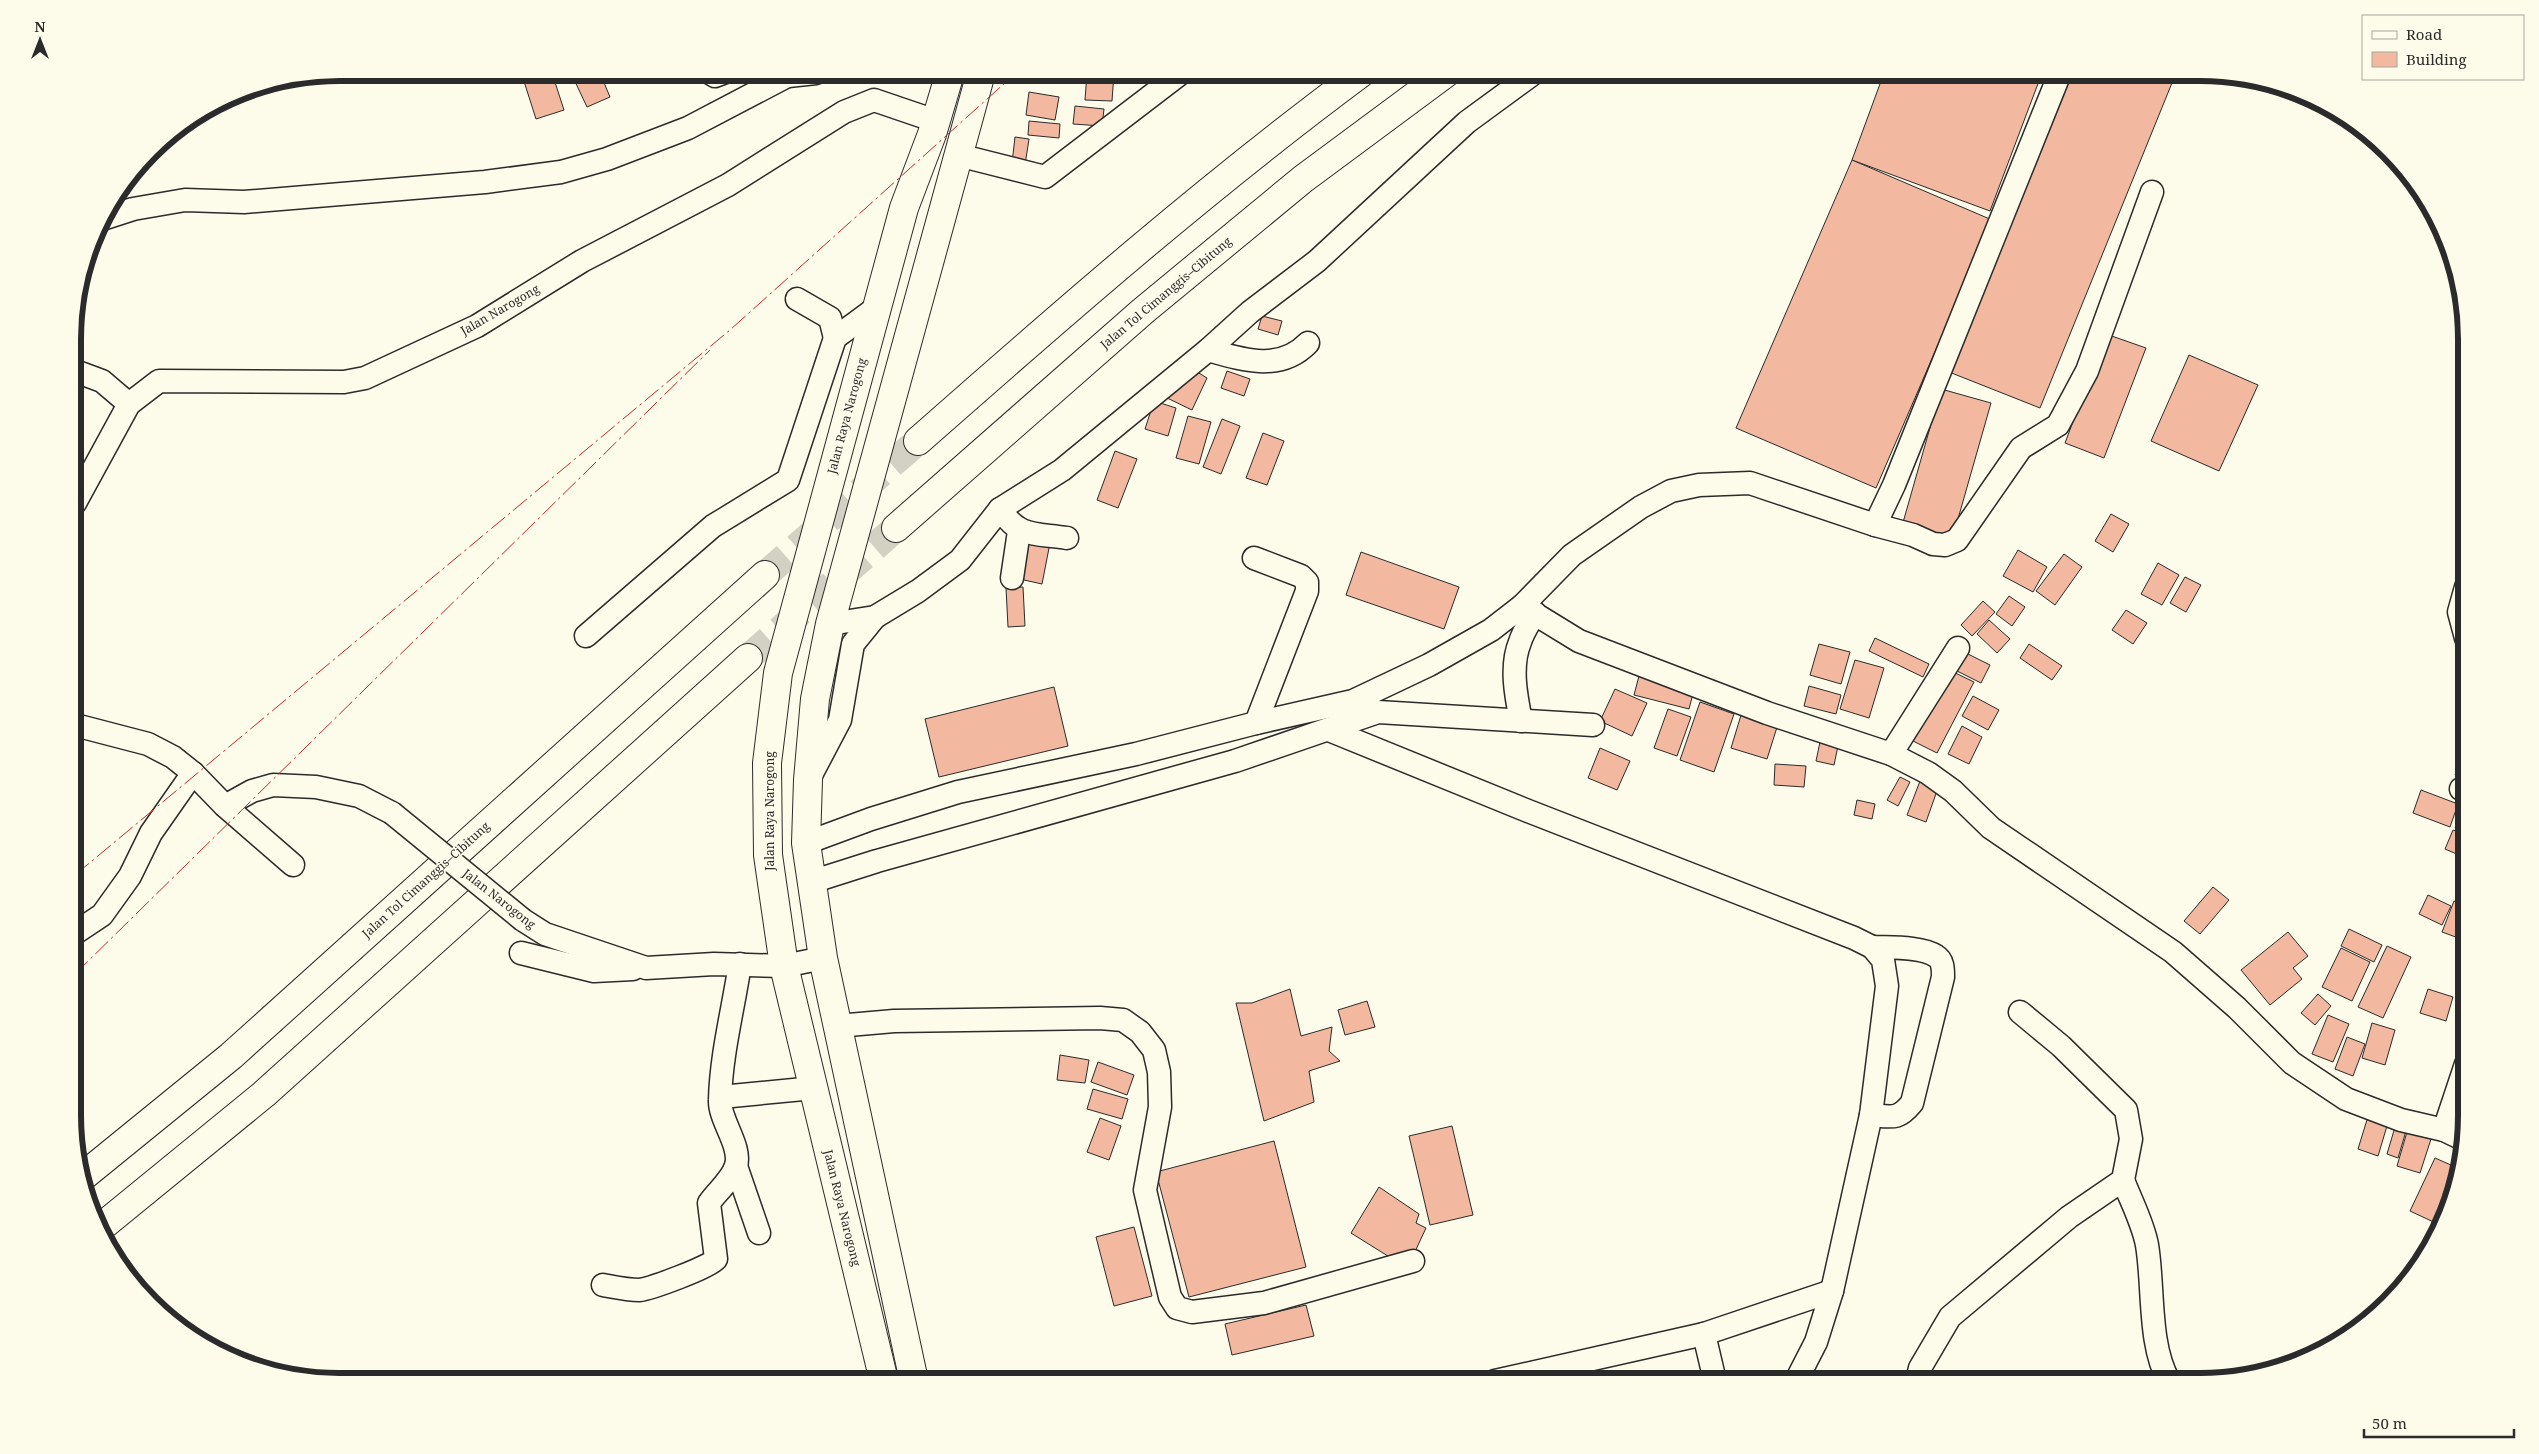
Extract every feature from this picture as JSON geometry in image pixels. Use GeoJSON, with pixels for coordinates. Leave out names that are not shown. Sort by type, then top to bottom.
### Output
{"type":"FeatureCollection","features":[{"type":"Feature","properties":{"kind":"main road"},"geometry":{"type":"LineString","coordinates":[[904,208],[921,116],[931,81]]}},
{"type":"Feature","properties":{"kind":"main road","name":"Jalan Raya Narogong"},"geometry":{"type":"LineString","coordinates":[[882,1373],[784,966],[768,855],[767,763],[778,673],[904,208],[932,134],[947,81]]}},
{"type":"Feature","properties":{"kind":"main road"},"geometry":{"type":"LineString","coordinates":[[912,1373],[823,958],[806,843],[808,780],[815,699],[830,624],[979,81]]}},
{"type":"Feature","properties":{"kind":"main road"},"geometry":{"type":"LineString","coordinates":[[918,441],[1110,273],[1271,139],[1349,81]]}},
{"type":"Feature","properties":{"kind":"main road","name":"Jalan Tol Cimanggis–Cibitung"},"geometry":{"type":"LineString","coordinates":[[896,528],[1150,305],[1303,179],[1434,81]]}},
{"type":"Feature","properties":{"kind":"main road","name":"Jalan Tol Cimanggis–Cibitung"},"geometry":{"type":"LineString","coordinates":[[88,1173],[231,1056],[765,575]]}},
{"type":"Feature","properties":{"kind":"main road"},"geometry":{"type":"LineString","coordinates":[[106,1223],[264,1094],[748,658]]}},
{"type":"Feature","properties":{"kind":"street"},"geometry":{"type":"LineString","coordinates":[[113,215],[133,209],[185,200],[244,202],[485,182],[561,172],[606,159],[688,128],[777,81]]}},
{"type":"Feature","properties":{"kind":"street"},"geometry":{"type":"LineString","coordinates":[[958,155],[1045,177],[1169,81]]}},
{"type":"Feature","properties":{"kind":"street"},"geometry":{"type":"LineString","coordinates":[[830,624],[874,616],[918,591],[960,560],[1000,509],[1062,470],[1208,350],[1250,312],[1317,261],[1466,122],[1522,81]]}},
{"type":"Feature","properties":{"kind":"street"},"geometry":{"type":"LineString","coordinates":[[1875,525],[1894,485],[2056,81]]}},
{"type":"Feature","properties":{"kind":"street","name":"Jalan Narogong"},"geometry":{"type":"LineString","coordinates":[[81,493],[129,404],[159,381],[344,382],[365,378],[478,326],[582,261],[728,184],[844,112],[874,100],[921,116]]}},
{"type":"Feature","properties":{"kind":"street"},"geometry":{"type":"LineString","coordinates":[[806,843],[871,819],[958,792],[1136,754],[1256,723],[1353,701],[1430,666],[1528,610],[1572,555],[1641,507],[1671,491],[1698,484],[1750,483],[1875,525],[1913,535],[1933,544],[1945,545],[1957,540],[2020,448],[2058,425],[2087,371],[2152,192]]}},
{"type":"Feature","properties":{"kind":"street"},"geometry":{"type":"LineString","coordinates":[[798,299],[830,318],[836,338]]}},
{"type":"Feature","properties":{"kind":"street"},"geometry":{"type":"LineString","coordinates":[[586,636],[713,526],[788,480],[836,338],[877,307]]}},
{"type":"Feature","properties":{"kind":"street"},"geometry":{"type":"LineString","coordinates":[[1208,350],[1266,362],[1298,354],[1308,343]]}},
{"type":"Feature","properties":{"kind":"street"},"geometry":{"type":"LineString","coordinates":[[81,374],[102,381],[129,404]]}},
{"type":"Feature","properties":{"kind":"street"},"geometry":{"type":"LineString","coordinates":[[1000,509],[1010,524],[1019,530],[1067,538]]}},
{"type":"Feature","properties":{"kind":"street"},"geometry":{"type":"LineString","coordinates":[[1012,578],[1019,530]]}},
{"type":"Feature","properties":{"kind":"street"},"geometry":{"type":"LineString","coordinates":[[1254,558],[1301,576],[1307,582],[1307,591],[1256,723]]}},
{"type":"Feature","properties":{"kind":"street"},"geometry":{"type":"LineString","coordinates":[[1528,610],[1579,641],[1767,713],[1891,754],[1928,773],[1953,790],[1991,828],[2173,952],[2237,1008],[2292,1063],[2346,1099],[2401,1120],[2444,1130],[2457,1136]]}},
{"type":"Feature","properties":{"kind":"street"},"geometry":{"type":"LineString","coordinates":[[1521,721],[1516,698],[1514,666],[1528,610]]}},
{"type":"Feature","properties":{"kind":"street"},"geometry":{"type":"LineString","coordinates":[[808,780],[840,720],[853,644],[874,616]]}},
{"type":"Feature","properties":{"kind":"street"},"geometry":{"type":"LineString","coordinates":[[1891,754],[1958,648]]}},
{"type":"Feature","properties":{"kind":"street"},"geometry":{"type":"LineString","coordinates":[[811,882],[876,861],[1235,761],[1378,712],[1593,725]]}},
{"type":"Feature","properties":{"kind":"street"},"geometry":{"type":"LineString","coordinates":[[81,727],[148,744],[173,757],[193,773],[225,806],[293,865]]}},
{"type":"Feature","properties":{"kind":"street"},"geometry":{"type":"LineString","coordinates":[[1328,730],[1872,947],[1912,949],[1936,956],[1942,964],[1943,977],[1912,1103],[1903,1113],[1895,1118],[1871,1115]]}},
{"type":"Feature","properties":{"kind":"street"},"geometry":{"type":"LineString","coordinates":[[81,929],[102,914],[130,876],[151,833],[193,773]]}},
{"type":"Feature","properties":{"kind":"street","name":"Jalan Narogong"},"geometry":{"type":"LineString","coordinates":[[225,806],[252,791],[273,785],[316,786],[359,796],[392,813],[523,920],[553,937],[646,968]]}},
{"type":"Feature","properties":{"kind":"street"},"geometry":{"type":"LineString","coordinates":[[1800,1373],[1816,1342],[1832,1291],[1871,1115],[1888,986],[1883,960],[1872,947]]}},
{"type":"Feature","properties":{"kind":"street","name":"Jalan Narogong"},"geometry":{"type":"LineString","coordinates":[[521,953],[594,972],[740,964],[784,966],[823,958]]}},
{"type":"Feature","properties":{"kind":"street"},"geometry":{"type":"LineString","coordinates":[[740,964],[721,1069],[720,1100],[736,1154],[736,1166],[759,1233]]}},
{"type":"Feature","properties":{"kind":"street"},"geometry":{"type":"LineString","coordinates":[[2020,1012],[2061,1046],[2126,1110],[2131,1139],[2123,1180],[2147,1244],[2153,1320],[2165,1373]]}},
{"type":"Feature","properties":{"kind":"street"},"geometry":{"type":"LineString","coordinates":[[837,1026],[894,1021],[1100,1018],[1123,1020],[1140,1032],[1154,1050],[1160,1072],[1160,1107],[1145,1190],[1170,1297],[1177,1308],[1192,1312],[1264,1303],[1413,1260]]}},
{"type":"Feature","properties":{"kind":"street"},"geometry":{"type":"LineString","coordinates":[[721,1097],[814,1088]]}},
{"type":"Feature","properties":{"kind":"street"},"geometry":{"type":"LineString","coordinates":[[2444,1130],[2458,1088]]}},
{"type":"Feature","properties":{"kind":"street"},"geometry":{"type":"LineString","coordinates":[[603,1285],[640,1290],[712,1264],[716,1259],[709,1203],[724,1186],[736,1166]]}},
{"type":"Feature","properties":{"kind":"street"},"geometry":{"type":"LineString","coordinates":[[1919,1373],[1950,1317],[2069,1217],[2123,1180]]}},
{"type":"Feature","properties":{"kind":"street"},"geometry":{"type":"LineString","coordinates":[[1531,1373],[1704,1334],[1832,1291]]}},
{"type":"Feature","properties":{"kind":"street"},"geometry":{"type":"LineString","coordinates":[[1704,1334],[1713,1373]]}},
{"type":"Feature","properties":{"kind":"building"},"geometry":{"type":"Polygon","coordinates":[[[524,81],[555,81],[564,110],[536,119],[524,81]]]}},
{"type":"Feature","properties":{"kind":"building"},"geometry":{"type":"Polygon","coordinates":[[[575,81],[603,81],[610,97],[587,107],[575,81]]]}},
{"type":"Feature","properties":{"kind":"building"},"geometry":{"type":"Polygon","coordinates":[[[1086,81],[1113,81],[1112,101],[1085,100],[1086,81]]]}},
{"type":"Feature","properties":{"kind":"building"},"geometry":{"type":"Polygon","coordinates":[[[1881,81],[2039,81],[1990,211],[1852,160],[1881,81]]]}},
{"type":"Feature","properties":{"kind":"building"},"geometry":{"type":"Polygon","coordinates":[[[2067,81],[2173,81],[2040,408],[1949,372],[2067,81]]]}},
{"type":"Feature","properties":{"kind":"building"},"geometry":{"type":"Polygon","coordinates":[[[1029,92],[1059,97],[1055,120],[1026,115],[1029,92]]]}},
{"type":"Feature","properties":{"kind":"building"},"geometry":{"type":"Polygon","coordinates":[[[1075,106],[1104,109],[1102,126],[1073,124],[1075,106]]]}},
{"type":"Feature","properties":{"kind":"building"},"geometry":{"type":"Polygon","coordinates":[[[1029,121],[1060,124],[1059,138],[1028,135],[1029,121]]]}},
{"type":"Feature","properties":{"kind":"building"},"geometry":{"type":"Polygon","coordinates":[[[1015,137],[1029,139],[1025,165],[1012,163],[1015,137]]]}},
{"type":"Feature","properties":{"kind":"building"},"geometry":{"type":"Polygon","coordinates":[[[1852,160],[1992,220],[1876,488],[1736,428],[1852,160]]]}},
{"type":"Feature","properties":{"kind":"building"},"geometry":{"type":"Polygon","coordinates":[[[1262,316],[1282,321],[1278,335],[1258,329],[1262,316]]]}},
{"type":"Feature","properties":{"kind":"building"},"geometry":{"type":"Polygon","coordinates":[[[2106,334],[2146,348],[2104,458],[2065,443],[2106,334]]]}},
{"type":"Feature","properties":{"kind":"building"},"geometry":{"type":"Polygon","coordinates":[[[2189,355],[2258,385],[2219,471],[2151,441],[2189,355]]]}},
{"type":"Feature","properties":{"kind":"building"},"geometry":{"type":"Polygon","coordinates":[[[1194,370],[1207,378],[1192,410],[1165,397],[1194,370]]]}},
{"type":"Feature","properties":{"kind":"building"},"geometry":{"type":"Polygon","coordinates":[[[1227,371],[1250,379],[1244,396],[1221,388],[1227,371]]]}},
{"type":"Feature","properties":{"kind":"building"},"geometry":{"type":"Polygon","coordinates":[[[1941,389],[1991,403],[1952,540],[1902,526],[1941,389]]]}},
{"type":"Feature","properties":{"kind":"building"},"geometry":{"type":"Polygon","coordinates":[[[1154,401],[1176,408],[1168,436],[1145,429],[1154,401]]]}},
{"type":"Feature","properties":{"kind":"building"},"geometry":{"type":"Polygon","coordinates":[[[1188,416],[1211,422],[1199,464],[1176,458],[1188,416]]]}},
{"type":"Feature","properties":{"kind":"building"},"geometry":{"type":"Polygon","coordinates":[[[1222,419],[1240,426],[1221,474],[1203,467],[1222,419]]]}},
{"type":"Feature","properties":{"kind":"building"},"geometry":{"type":"Polygon","coordinates":[[[1263,433],[1284,441],[1267,485],[1246,478],[1263,433]]]}},
{"type":"Feature","properties":{"kind":"building"},"geometry":{"type":"Polygon","coordinates":[[[1115,451],[1137,459],[1118,508],[1097,500],[1115,451]]]}},
{"type":"Feature","properties":{"kind":"building"},"geometry":{"type":"Polygon","coordinates":[[[2111,514],[2129,524],[2113,552],[2095,541],[2111,514]]]}},
{"type":"Feature","properties":{"kind":"building"},"geometry":{"type":"Polygon","coordinates":[[[1023,537],[1050,543],[1042,584],[1015,578],[1023,537]]]}},
{"type":"Feature","properties":{"kind":"building"},"geometry":{"type":"Polygon","coordinates":[[[2018,550],[2047,567],[2033,592],[2003,576],[2018,550]]]}},
{"type":"Feature","properties":{"kind":"building"},"geometry":{"type":"Polygon","coordinates":[[[1361,552],[1459,587],[1444,629],[1346,595],[1361,552]]]}},
{"type":"Feature","properties":{"kind":"building"},"geometry":{"type":"Polygon","coordinates":[[[2064,554],[2082,567],[2055,605],[2036,591],[2064,554]]]}},
{"type":"Feature","properties":{"kind":"building"},"geometry":{"type":"Polygon","coordinates":[[[2158,563],[2179,575],[2162,605],[2141,594],[2158,563]]]}},
{"type":"Feature","properties":{"kind":"building"},"geometry":{"type":"Polygon","coordinates":[[[2185,577],[2201,585],[2186,612],[2170,603],[2185,577]]]}},
{"type":"Feature","properties":{"kind":"building"},"geometry":{"type":"Polygon","coordinates":[[[1023,587],[1025,626],[1008,627],[1006,588],[1023,587]]]}},
{"type":"Feature","properties":{"kind":"building"},"geometry":{"type":"Polygon","coordinates":[[[2009,596],[2025,607],[2012,626],[1996,614],[2009,596]]]}},
{"type":"Feature","properties":{"kind":"building"},"geometry":{"type":"Polygon","coordinates":[[[1983,601],[1995,612],[1972,636],[1961,625],[1983,601]]]}},
{"type":"Feature","properties":{"kind":"building"},"geometry":{"type":"Polygon","coordinates":[[[2126,610],[2147,623],[2133,644],[2112,630],[2126,610]]]}},
{"type":"Feature","properties":{"kind":"building"},"geometry":{"type":"Polygon","coordinates":[[[1989,620],[2010,639],[1997,653],[1977,634],[1989,620]]]}},
{"type":"Feature","properties":{"kind":"building"},"geometry":{"type":"Polygon","coordinates":[[[1875,638],[1929,664],[1923,677],[1869,651],[1875,638]]]}},
{"type":"Feature","properties":{"kind":"building"},"geometry":{"type":"Polygon","coordinates":[[[1819,644],[1850,652],[1841,684],[1810,675],[1819,644]]]}},
{"type":"Feature","properties":{"kind":"building"},"geometry":{"type":"Polygon","coordinates":[[[2029,644],[2062,666],[2052,680],[2020,658],[2029,644]]]}},
{"type":"Feature","properties":{"kind":"building"},"geometry":{"type":"Polygon","coordinates":[[[1964,652],[1990,665],[1981,683],[1955,670],[1964,652]]]}},
{"type":"Feature","properties":{"kind":"building"},"geometry":{"type":"Polygon","coordinates":[[[1855,660],[1884,668],[1869,718],[1840,709],[1855,660]]]}},
{"type":"Feature","properties":{"kind":"building"},"geometry":{"type":"Polygon","coordinates":[[[1947,669],[1974,682],[1937,753],[1911,740],[1947,669]]]}},
{"type":"Feature","properties":{"kind":"building"},"geometry":{"type":"Polygon","coordinates":[[[1640,672],[1695,686],[1689,709],[1634,695],[1640,672]]]}},
{"type":"Feature","properties":{"kind":"building"},"geometry":{"type":"Polygon","coordinates":[[[1809,686],[1841,695],[1836,714],[1804,706],[1809,686]]]}},
{"type":"Feature","properties":{"kind":"building"},"geometry":{"type":"Polygon","coordinates":[[[1054,687],[1068,746],[939,777],[925,719],[1054,687]]]}},
{"type":"Feature","properties":{"kind":"building"},"geometry":{"type":"Polygon","coordinates":[[[1615,689],[1647,703],[1632,736],[1600,721],[1615,689]]]}},
{"type":"Feature","properties":{"kind":"building"},"geometry":{"type":"Polygon","coordinates":[[[1973,696],[1999,710],[1988,730],[1962,716],[1973,696]]]}},
{"type":"Feature","properties":{"kind":"building"},"geometry":{"type":"Polygon","coordinates":[[[1700,702],[1734,714],[1714,772],[1680,760],[1700,702]]]}},
{"type":"Feature","properties":{"kind":"building"},"geometry":{"type":"Polygon","coordinates":[[[1668,709],[1691,717],[1677,756],[1654,748],[1668,709]]]}},
{"type":"Feature","properties":{"kind":"building"},"geometry":{"type":"Polygon","coordinates":[[[1742,712],[1778,724],[1767,759],[1731,748],[1742,712]]]}},
{"type":"Feature","properties":{"kind":"building"},"geometry":{"type":"Polygon","coordinates":[[[1962,726],[1982,737],[1969,764],[1948,754],[1962,726]]]}},
{"type":"Feature","properties":{"kind":"building"},"geometry":{"type":"Polygon","coordinates":[[[1820,742],[1838,746],[1834,765],[1816,761],[1820,742]]]}},
{"type":"Feature","properties":{"kind":"building"},"geometry":{"type":"Polygon","coordinates":[[[1600,748],[1630,761],[1617,790],[1588,778],[1600,748]]]}},
{"type":"Feature","properties":{"kind":"building"},"geometry":{"type":"Polygon","coordinates":[[[1775,764],[1806,766],[1804,787],[1774,785],[1775,764]]]}},
{"type":"Feature","properties":{"kind":"building"},"geometry":{"type":"Polygon","coordinates":[[[1900,777],[1910,782],[1898,806],[1887,800],[1900,777]]]}},
{"type":"Feature","properties":{"kind":"building"},"geometry":{"type":"Polygon","coordinates":[[[1920,781],[1938,788],[1926,822],[1907,815],[1920,781]]]}},
{"type":"Feature","properties":{"kind":"building"},"geometry":{"type":"Polygon","coordinates":[[[2421,790],[2458,804],[2450,827],[2413,813],[2421,790]]]}},
{"type":"Feature","properties":{"kind":"building"},"geometry":{"type":"Polygon","coordinates":[[[1857,800],[1875,804],[1872,819],[1854,815],[1857,800]]]}},
{"type":"Feature","properties":{"kind":"building"},"geometry":{"type":"Polygon","coordinates":[[[2453,830],[2458,832],[2458,855],[2445,849],[2453,830]]]}},
{"type":"Feature","properties":{"kind":"building"},"geometry":{"type":"Polygon","coordinates":[[[2213,887],[2229,900],[2200,934],[2184,921],[2213,887]]]}},
{"type":"Feature","properties":{"kind":"building"},"geometry":{"type":"Polygon","coordinates":[[[2428,895],[2451,906],[2442,925],[2419,914],[2428,895]]]}},
{"type":"Feature","properties":{"kind":"building"},"geometry":{"type":"Polygon","coordinates":[[[2454,901],[2458,902],[2458,938],[2442,932],[2454,901]]]}},
{"type":"Feature","properties":{"kind":"building"},"geometry":{"type":"Polygon","coordinates":[[[2349,929],[2382,945],[2374,962],[2341,946],[2349,929]]]}},
{"type":"Feature","properties":{"kind":"building"},"geometry":{"type":"Polygon","coordinates":[[[2288,932],[2308,956],[2293,968],[2302,979],[2270,1005],[2241,970],[2288,932]]]}},
{"type":"Feature","properties":{"kind":"building"},"geometry":{"type":"Polygon","coordinates":[[[2387,946],[2411,957],[2383,1018],[2358,1007],[2387,946]]]}},
{"type":"Feature","properties":{"kind":"building"},"geometry":{"type":"Polygon","coordinates":[[[2341,948],[2370,962],[2352,1001],[2322,987],[2341,948]]]}},
{"type":"Feature","properties":{"kind":"building"},"geometry":{"type":"Polygon","coordinates":[[[1290,989],[1301,1036],[1332,1027],[1329,1051],[1340,1061],[1309,1071],[1314,1102],[1264,1121],[1236,1003],[1252,1003],[1290,989]]]}},
{"type":"Feature","properties":{"kind":"building"},"geometry":{"type":"Polygon","coordinates":[[[2428,989],[2453,997],[2446,1021],[2420,1013],[2428,989]]]}},
{"type":"Feature","properties":{"kind":"building"},"geometry":{"type":"Polygon","coordinates":[[[2318,994],[2331,1006],[2315,1025],[2301,1013],[2318,994]]]}},
{"type":"Feature","properties":{"kind":"building"},"geometry":{"type":"Polygon","coordinates":[[[1367,1001],[1375,1027],[1345,1035],[1338,1010],[1367,1001]]]}},
{"type":"Feature","properties":{"kind":"building"},"geometry":{"type":"Polygon","coordinates":[[[2328,1015],[2349,1024],[2333,1062],[2312,1054],[2328,1015]]]}},
{"type":"Feature","properties":{"kind":"building"},"geometry":{"type":"Polygon","coordinates":[[[2372,1023],[2395,1030],[2385,1065],[2362,1058],[2372,1023]]]}},
{"type":"Feature","properties":{"kind":"building"},"geometry":{"type":"Polygon","coordinates":[[[2347,1037],[2365,1044],[2353,1076],[2335,1069],[2347,1037]]]}},
{"type":"Feature","properties":{"kind":"building"},"geometry":{"type":"Polygon","coordinates":[[[1060,1055],[1089,1060],[1085,1083],[1057,1080],[1060,1055]]]}},
{"type":"Feature","properties":{"kind":"building"},"geometry":{"type":"Polygon","coordinates":[[[1098,1062],[1134,1075],[1127,1095],[1091,1082],[1098,1062]]]}},
{"type":"Feature","properties":{"kind":"building"},"geometry":{"type":"Polygon","coordinates":[[[1093,1089],[1128,1099],[1122,1119],[1087,1109],[1093,1089]]]}},
{"type":"Feature","properties":{"kind":"building"},"geometry":{"type":"Polygon","coordinates":[[[2370,1110],[2390,1116],[2378,1156],[2358,1149],[2370,1110]]]}},
{"type":"Feature","properties":{"kind":"building"},"geometry":{"type":"Polygon","coordinates":[[[1100,1118],[1121,1126],[1109,1160],[1087,1152],[1100,1118]]]}},
{"type":"Feature","properties":{"kind":"building"},"geometry":{"type":"Polygon","coordinates":[[[1452,1126],[1473,1215],[1430,1225],[1409,1136],[1452,1126]]]}},
{"type":"Feature","properties":{"kind":"building"},"geometry":{"type":"Polygon","coordinates":[[[2395,1127],[2406,1131],[2398,1158],[2387,1154],[2395,1127]]]}},
{"type":"Feature","properties":{"kind":"building"},"geometry":{"type":"Polygon","coordinates":[[[2407,1132],[2431,1139],[2420,1173],[2397,1166],[2407,1132]]]}},
{"type":"Feature","properties":{"kind":"building"},"geometry":{"type":"Polygon","coordinates":[[[1274,1141],[1306,1267],[1189,1297],[1156,1172],[1274,1141]]]}},
{"type":"Feature","properties":{"kind":"building"},"geometry":{"type":"Polygon","coordinates":[[[2435,1158],[2453,1166],[2444,1197],[2434,1222],[2410,1211],[2435,1158]]]}},
{"type":"Feature","properties":{"kind":"building"},"geometry":{"type":"Polygon","coordinates":[[[1379,1187],[1419,1214],[1416,1223],[1426,1228],[1412,1258],[1404,1251],[1399,1263],[1351,1233],[1379,1187]]]}},
{"type":"Feature","properties":{"kind":"building"},"geometry":{"type":"Polygon","coordinates":[[[1134,1227],[1152,1296],[1114,1306],[1096,1237],[1134,1227]]]}},
{"type":"Feature","properties":{"kind":"building"},"geometry":{"type":"Polygon","coordinates":[[[1306,1305],[1314,1336],[1232,1355],[1225,1324],[1306,1305]]]}},
{"type":"Feature","properties":{"kind":"tunnel"},"geometry":{"type":"LineString","coordinates":[[765,575],[918,441]]}},
{"type":"Feature","properties":{"kind":"tunnel"},"geometry":{"type":"LineString","coordinates":[[748,658],[896,528]]}},
{"type":"Feature","properties":{"kind":"power"},"geometry":{"type":"LineString","coordinates":[[81,870],[730,330],[1007,81]]}},
{"type":"Feature","properties":{"kind":"power"},"geometry":{"type":"LineString","coordinates":[[81,968],[710,350]]}}]}
